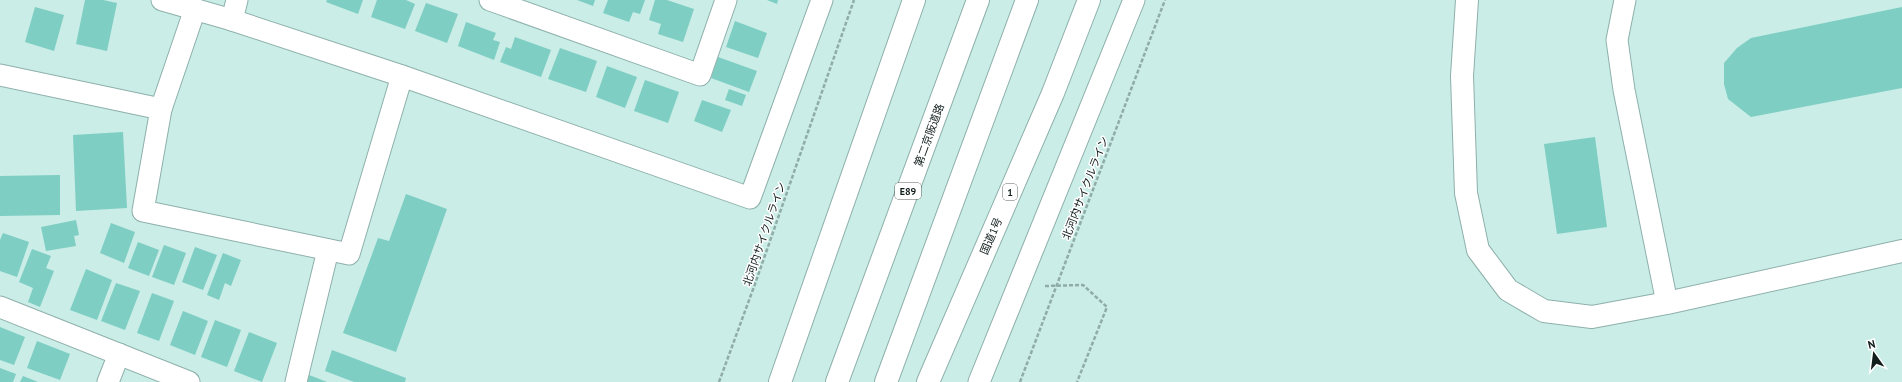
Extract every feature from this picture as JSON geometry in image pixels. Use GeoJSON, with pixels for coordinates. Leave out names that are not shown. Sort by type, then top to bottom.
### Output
{"type":"FeatureCollection","features":[{"type":"Feature","properties":{"kind":"main road"},"geometry":{"type":"LineString","coordinates":[[780,382],[914,0]]}},
{"type":"Feature","properties":{"kind":"main road","name":"第二京阪道路"},"geometry":{"type":"LineString","coordinates":[[836,382],[978,0]]}},
{"type":"Feature","properties":{"kind":"main road"},"geometry":{"type":"LineString","coordinates":[[886,382],[1026,0]]}},
{"type":"Feature","properties":{"kind":"main road","name":"国道1号"},"geometry":{"type":"LineString","coordinates":[[928,382],[1053,93],[1089,0]]}},
{"type":"Feature","properties":{"kind":"main road"},"geometry":{"type":"LineString","coordinates":[[1467,0],[1462,76],[1466,193],[1478,250],[1508,290],[1544,311],[1592,317],[1667,304],[1902,251]]}},
{"type":"Feature","properties":{"kind":"street"},"geometry":{"type":"LineString","coordinates":[[162,0],[232,20],[402,76],[750,198],[822,0]]}},
{"type":"Feature","properties":{"kind":"street"},"geometry":{"type":"LineString","coordinates":[[232,20],[237,0]]}},
{"type":"Feature","properties":{"kind":"street"},"geometry":{"type":"LineString","coordinates":[[490,0],[700,75],[726,0]]}},
{"type":"Feature","properties":{"kind":"street"},"geometry":{"type":"LineString","coordinates":[[979,382],[1134,0]]}},
{"type":"Feature","properties":{"kind":"street"},"geometry":{"type":"LineString","coordinates":[[1625,0],[1617,40],[1624,90],[1667,304]]}},
{"type":"Feature","properties":{"kind":"street"},"geometry":{"type":"LineString","coordinates":[[195,9],[161,109],[143,211],[349,254],[402,76]]}},
{"type":"Feature","properties":{"kind":"street"},"geometry":{"type":"LineString","coordinates":[[0,75],[161,109]]}},
{"type":"Feature","properties":{"kind":"street"},"geometry":{"type":"LineString","coordinates":[[296,382],[328,250]]}},
{"type":"Feature","properties":{"kind":"street"},"geometry":{"type":"LineString","coordinates":[[0,307],[189,382]]}},
{"type":"Feature","properties":{"kind":"street"},"geometry":{"type":"LineString","coordinates":[[108,382],[119,354]]}},
{"type":"Feature","properties":{"kind":"path","name":"北河内サイクルライン"},"geometry":{"type":"LineString","coordinates":[[719,382],[755,284],[854,0]]}},
{"type":"Feature","properties":{"kind":"path","name":"北河内サイクルライン"},"geometry":{"type":"LineString","coordinates":[[1020,382],[1165,0]]}},
{"type":"Feature","properties":{"kind":"path"},"geometry":{"type":"LineString","coordinates":[[1018,286],[1083,285],[1106,307],[1077,382]]}},
{"type":"Feature","properties":{"kind":"building"},"geometry":{"type":"Polygon","coordinates":[[[85,0],[103,0],[117,3],[107,51],[76,44],[85,0]]]}},
{"type":"Feature","properties":{"kind":"building"},"geometry":{"type":"Polygon","coordinates":[[[327,0],[363,0],[358,14],[326,2],[327,0]]]}},
{"type":"Feature","properties":{"kind":"building"},"geometry":{"type":"Polygon","coordinates":[[[377,0],[406,0],[415,4],[405,29],[371,17],[377,0]]]}},
{"type":"Feature","properties":{"kind":"building"},"geometry":{"type":"Polygon","coordinates":[[[577,0],[595,0],[593,6],[577,0]]]}},
{"type":"Feature","properties":{"kind":"building"},"geometry":{"type":"Polygon","coordinates":[[[608,0],[645,0],[640,14],[633,12],[629,22],[603,13],[608,0]]]}},
{"type":"Feature","properties":{"kind":"building"},"geometry":{"type":"Polygon","coordinates":[[[655,0],[667,0],[694,9],[683,42],[658,34],[661,24],[649,20],[655,0]]]}},
{"type":"Feature","properties":{"kind":"building"},"geometry":{"type":"Polygon","coordinates":[[[767,0],[778,0],[777,4],[767,0]]]}},
{"type":"Feature","properties":{"kind":"building"},"geometry":{"type":"Polygon","coordinates":[[[426,3],[458,14],[447,43],[415,31],[426,3]]]}},
{"type":"Feature","properties":{"kind":"building"},"geometry":{"type":"Polygon","coordinates":[[[35,7],[64,15],[54,51],[25,42],[35,7]]]}},
{"type":"Feature","properties":{"kind":"building"},"geometry":{"type":"Polygon","coordinates":[[[1902,7],[1902,88],[1751,117],[1728,99],[1724,84],[1724,63],[1737,48],[1751,38],[1902,7]]]}},
{"type":"Feature","properties":{"kind":"building"},"geometry":{"type":"Polygon","coordinates":[[[735,21],[767,33],[758,58],[726,47],[735,21]]]}},
{"type":"Feature","properties":{"kind":"building"},"geometry":{"type":"Polygon","coordinates":[[[466,22],[496,33],[493,40],[500,42],[494,60],[458,46],[466,22]]]}},
{"type":"Feature","properties":{"kind":"building"},"geometry":{"type":"Polygon","coordinates":[[[515,37],[551,50],[541,77],[500,62],[506,47],[511,49],[515,37]]]}},
{"type":"Feature","properties":{"kind":"building"},"geometry":{"type":"Polygon","coordinates":[[[560,48],[597,61],[586,92],[548,79],[560,48]]]}},
{"type":"Feature","properties":{"kind":"building"},"geometry":{"type":"Polygon","coordinates":[[[718,57],[757,71],[749,92],[711,78],[718,57]]]}},
{"type":"Feature","properties":{"kind":"building"},"geometry":{"type":"Polygon","coordinates":[[[607,66],[637,77],[625,108],[596,97],[607,66]]]}},
{"type":"Feature","properties":{"kind":"building"},"geometry":{"type":"Polygon","coordinates":[[[645,80],[679,92],[668,123],[634,111],[645,80]]]}},
{"type":"Feature","properties":{"kind":"building"},"geometry":{"type":"Polygon","coordinates":[[[729,89],[746,95],[742,106],[725,100],[729,89]]]}},
{"type":"Feature","properties":{"kind":"building"},"geometry":{"type":"Polygon","coordinates":[[[702,100],[731,110],[722,132],[694,121],[702,100]]]}},
{"type":"Feature","properties":{"kind":"building"},"geometry":{"type":"Polygon","coordinates":[[[123,132],[127,208],[76,211],[73,135],[123,132]]]}},
{"type":"Feature","properties":{"kind":"building"},"geometry":{"type":"Polygon","coordinates":[[[1595,137],[1607,227],[1557,234],[1544,144],[1595,137]]]}},
{"type":"Feature","properties":{"kind":"building"},"geometry":{"type":"Polygon","coordinates":[[[60,175],[60,215],[0,216],[0,176],[60,175]]]}},
{"type":"Feature","properties":{"kind":"building"},"geometry":{"type":"Polygon","coordinates":[[[406,194],[447,209],[396,352],[343,333],[378,238],[389,241],[406,194]]]}},
{"type":"Feature","properties":{"kind":"building"},"geometry":{"type":"Polygon","coordinates":[[[76,220],[79,235],[74,236],[76,246],[46,251],[41,227],[76,220]]]}},
{"type":"Feature","properties":{"kind":"building"},"geometry":{"type":"Polygon","coordinates":[[[111,223],[135,232],[124,263],[100,253],[111,223]]]}},
{"type":"Feature","properties":{"kind":"building"},"geometry":{"type":"Polygon","coordinates":[[[3,233],[29,242],[17,277],[0,271],[0,240],[3,233]]]}},
{"type":"Feature","properties":{"kind":"building"},"geometry":{"type":"Polygon","coordinates":[[[138,242],[159,250],[149,276],[128,268],[138,242]]]}},
{"type":"Feature","properties":{"kind":"building"},"geometry":{"type":"Polygon","coordinates":[[[164,245],[186,253],[174,285],[152,277],[164,245]]]}},
{"type":"Feature","properties":{"kind":"building"},"geometry":{"type":"Polygon","coordinates":[[[195,247],[217,255],[203,290],[182,282],[195,247]]]}},
{"type":"Feature","properties":{"kind":"building"},"geometry":{"type":"Polygon","coordinates":[[[32,249],[51,256],[46,268],[54,271],[40,307],[28,302],[33,288],[19,282],[32,249]]]}},
{"type":"Feature","properties":{"kind":"building"},"geometry":{"type":"Polygon","coordinates":[[[223,253],[241,260],[231,286],[225,283],[219,300],[207,295],[223,253]]]}},
{"type":"Feature","properties":{"kind":"building"},"geometry":{"type":"Polygon","coordinates":[[[86,269],[112,280],[97,320],[70,310],[86,269]]]}},
{"type":"Feature","properties":{"kind":"building"},"geometry":{"type":"Polygon","coordinates":[[[116,283],[140,291],[125,330],[101,321],[116,283]]]}},
{"type":"Feature","properties":{"kind":"building"},"geometry":{"type":"Polygon","coordinates":[[[152,293],[174,301],[159,341],[137,333],[152,293]]]}},
{"type":"Feature","properties":{"kind":"building"},"geometry":{"type":"Polygon","coordinates":[[[183,311],[208,321],[195,355],[170,345],[183,311]]]}},
{"type":"Feature","properties":{"kind":"building"},"geometry":{"type":"Polygon","coordinates":[[[215,320],[241,330],[227,367],[201,357],[215,320]]]}},
{"type":"Feature","properties":{"kind":"building"},"geometry":{"type":"Polygon","coordinates":[[[0,327],[25,337],[14,365],[0,360],[0,327]]]}},
{"type":"Feature","properties":{"kind":"building"},"geometry":{"type":"Polygon","coordinates":[[[249,332],[277,343],[262,382],[234,371],[249,332]]]}},
{"type":"Feature","properties":{"kind":"building"},"geometry":{"type":"Polygon","coordinates":[[[37,341],[70,354],[60,380],[27,368],[37,341]]]}},
{"type":"Feature","properties":{"kind":"building"},"geometry":{"type":"Polygon","coordinates":[[[332,350],[406,378],[405,382],[354,382],[325,371],[332,350]]]}},
{"type":"Feature","properties":{"kind":"building"},"geometry":{"type":"Polygon","coordinates":[[[0,368],[16,374],[13,382],[0,382],[0,368]]]}},
{"type":"Feature","properties":{"kind":"building"},"geometry":{"type":"Polygon","coordinates":[[[309,375],[317,378],[327,382],[307,382],[309,375]]]}},
{"type":"Feature","properties":{"kind":"building"},"geometry":{"type":"Polygon","coordinates":[[[23,376],[38,382],[20,382],[23,376]]]}}]}
